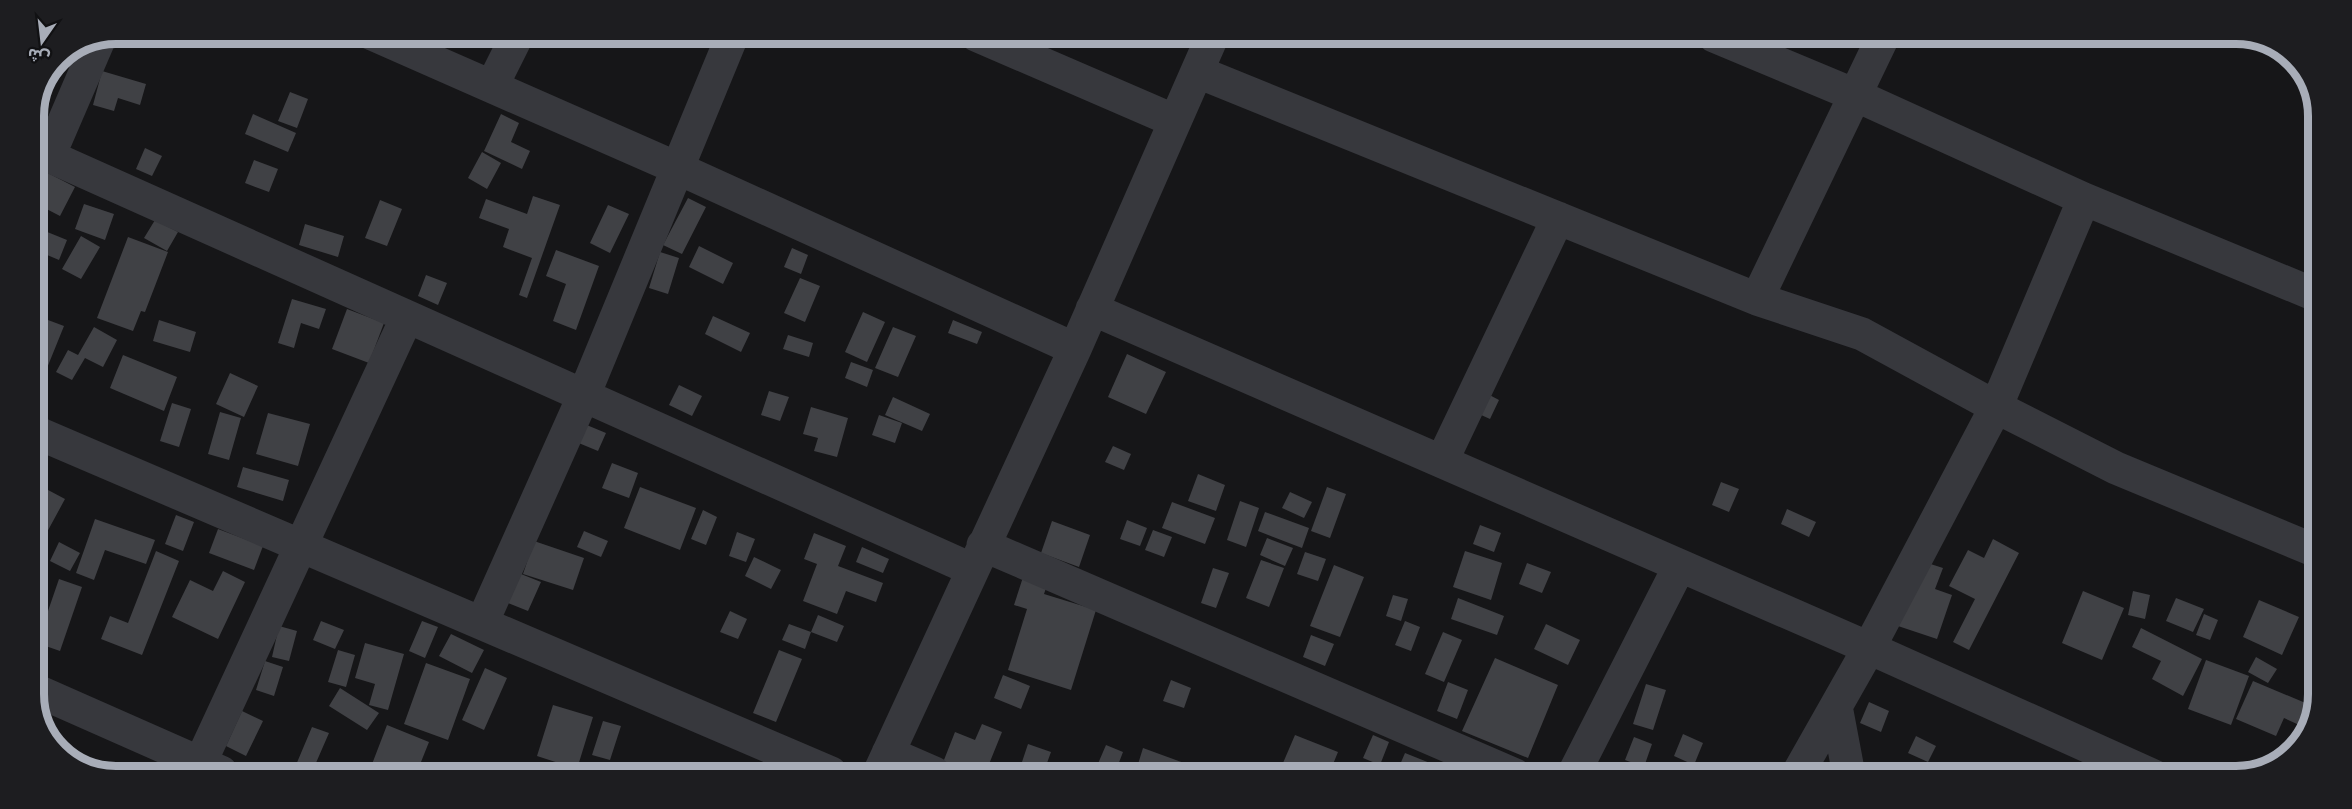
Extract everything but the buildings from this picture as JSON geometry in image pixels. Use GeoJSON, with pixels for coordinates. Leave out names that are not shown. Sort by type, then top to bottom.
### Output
{"type":"FeatureCollection","features":[{"type":"Feature","properties":{"kind":"street"},"geometry":{"type":"LineString","coordinates":[[397,44],[677,168],[1075,349]]}},
{"type":"Feature","properties":{"kind":"street"},"geometry":{"type":"LineString","coordinates":[[492,86],[513,44]]}},
{"type":"Feature","properties":{"kind":"street"},"geometry":{"type":"LineString","coordinates":[[483,623],[584,395],[729,44]]}},
{"type":"Feature","properties":{"kind":"street"},"geometry":{"type":"LineString","coordinates":[[997,44],[1175,121]]}},
{"type":"Feature","properties":{"kind":"street"},"geometry":{"type":"LineString","coordinates":[[898,766],[883,763],[1075,349],[1210,44]]}},
{"type":"Feature","properties":{"kind":"street"},"geometry":{"type":"LineString","coordinates":[[1733,44],[1855,95],[2084,199],[2308,292]]}},
{"type":"Feature","properties":{"kind":"street"},"geometry":{"type":"LineString","coordinates":[[1757,299],[1880,44]]}},
{"type":"Feature","properties":{"kind":"street"},"geometry":{"type":"LineString","coordinates":[[44,146],[95,47]]}},
{"type":"Feature","properties":{"kind":"street"},"geometry":{"type":"LineString","coordinates":[[1198,72],[1757,299],[1862,334],[1996,407],[2116,468],[2308,548]]}},
{"type":"Feature","properties":{"kind":"street"},"geometry":{"type":"LineString","coordinates":[[44,153],[407,318],[584,395],[1493,766]]}},
{"type":"Feature","properties":{"kind":"street"},"geometry":{"type":"LineString","coordinates":[[1802,766],[1869,648],[1996,407],[2084,199]]}},
{"type":"Feature","properties":{"kind":"street"},"geometry":{"type":"LineString","coordinates":[[1442,461],[1558,218]]}},
{"type":"Feature","properties":{"kind":"street"},"geometry":{"type":"LineString","coordinates":[[1092,309],[1869,648],[2089,763],[2104,766]]}},
{"type":"Feature","properties":{"kind":"street"},"geometry":{"type":"LineString","coordinates":[[207,766],[302,545],[407,318]]}},
{"type":"Feature","properties":{"kind":"street"},"geometry":{"type":"LineString","coordinates":[[44,436],[815,766]]}},
{"type":"Feature","properties":{"kind":"street"},"geometry":{"type":"LineString","coordinates":[[1579,766],[1679,567]]}},
{"type":"Feature","properties":{"kind":"street"},"geometry":{"type":"LineString","coordinates":[[45,702],[199,766]]}},
{"type":"Feature","properties":{"kind":"street"},"geometry":{"type":"LineString","coordinates":[[1836,706],[1847,766]]}}]}
